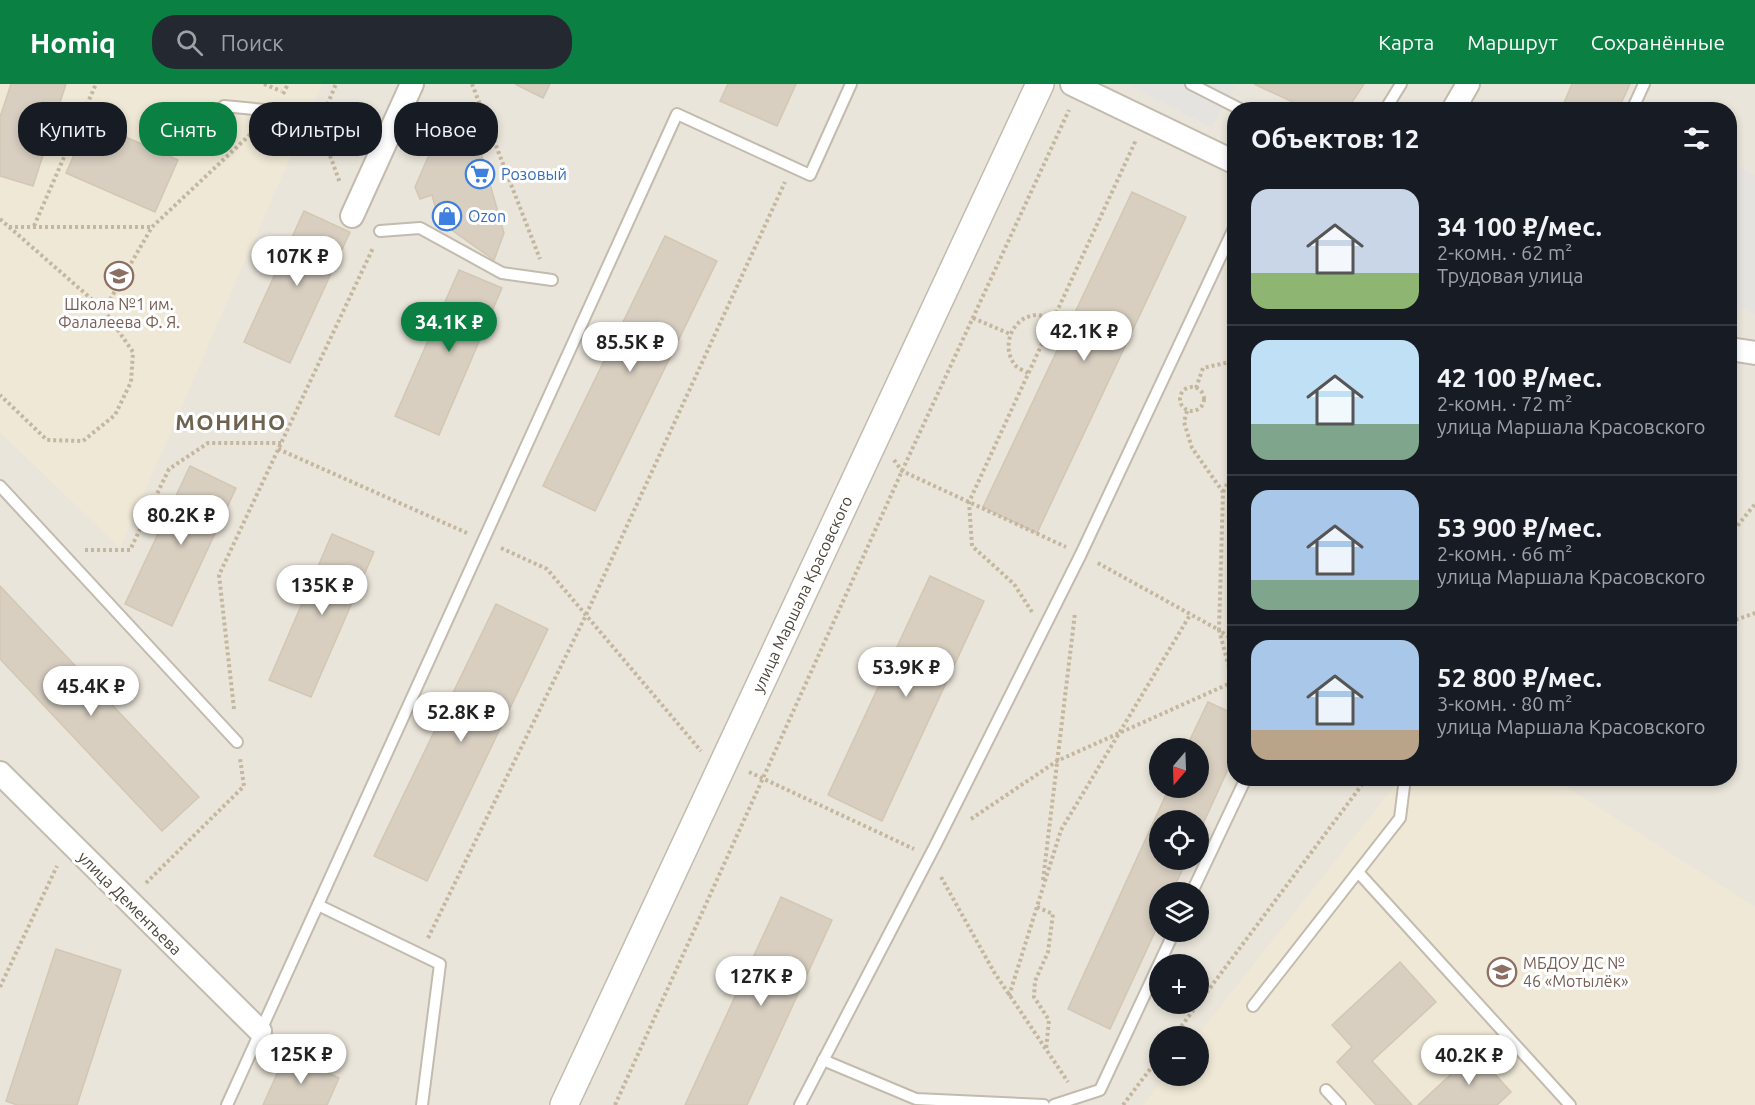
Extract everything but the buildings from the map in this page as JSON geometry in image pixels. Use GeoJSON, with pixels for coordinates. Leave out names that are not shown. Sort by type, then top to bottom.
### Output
{"type":"FeatureCollection","features":[{"type":"Feature","properties":{"kind":"street"},"geometry":{"type":"LineString","coordinates":[[382,151],[412,84]]}},
{"type":"Feature","properties":{"kind":"street","name":"улица Маршала Красовского"},"geometry":{"type":"LineString","coordinates":[[564,1105],[1040,84]]}},
{"type":"Feature","properties":{"kind":"street"},"geometry":{"type":"LineString","coordinates":[[1458,102],[1468,84]]}},
{"type":"Feature","properties":{"kind":"street"},"geometry":{"type":"LineString","coordinates":[[1076,86],[1227,159]]}},
{"type":"Feature","properties":{"kind":"street"},"geometry":{"type":"LineString","coordinates":[[352,216],[380,156]]}},
{"type":"Feature","properties":{"kind":"street"},"geometry":{"type":"LineString","coordinates":[[1737,350],[1755,353]]}},
{"type":"Feature","properties":{"kind":"street","name":"улица Дементьева"},"geometry":{"type":"LineString","coordinates":[[1,777],[260,1031]]}},
{"type":"Feature","properties":{"kind":"lane"},"geometry":{"type":"LineString","coordinates":[[227,1105],[677,114],[810,175],[851,84]]}},
{"type":"Feature","properties":{"kind":"lane"},"geometry":{"type":"LineString","coordinates":[[1191,84],[1227,102]]}},
{"type":"Feature","properties":{"kind":"lane"},"geometry":{"type":"LineString","coordinates":[[1390,102],[1401,84]]}},
{"type":"Feature","properties":{"kind":"lane"},"geometry":{"type":"LineString","coordinates":[[1636,102],[1644,84]]}},
{"type":"Feature","properties":{"kind":"lane"},"geometry":{"type":"LineString","coordinates":[[380,231],[420,228],[502,273],[552,280]]}},
{"type":"Feature","properties":{"kind":"lane"},"geometry":{"type":"LineString","coordinates":[[800,1105],[930,857],[1082,554],[1227,243]]}},
{"type":"Feature","properties":{"kind":"lane"},"geometry":{"type":"LineString","coordinates":[[0,486],[237,742]]}},
{"type":"Feature","properties":{"kind":"lane"},"geometry":{"type":"LineString","coordinates":[[1197,882],[1242,786]]}},
{"type":"Feature","properties":{"kind":"lane"},"geometry":{"type":"LineString","coordinates":[[1253,1006],[1400,818],[1404,786]]}},
{"type":"Feature","properties":{"kind":"lane"},"geometry":{"type":"LineString","coordinates":[[1358,872],[1570,1105]]}},
{"type":"Feature","properties":{"kind":"lane"},"geometry":{"type":"LineString","coordinates":[[318,905],[440,964],[422,1105]]}},
{"type":"Feature","properties":{"kind":"lane"},"geometry":{"type":"LineString","coordinates":[[1054,1105],[1100,1090],[1169,942]]}},
{"type":"Feature","properties":{"kind":"lane"},"geometry":{"type":"LineString","coordinates":[[822,1060],[914,1102],[1044,1105]]}},
{"type":"Feature","properties":{"kind":"lane"},"geometry":{"type":"LineString","coordinates":[[1326,1090],[1340,1105]]}},
{"type":"Feature","properties":{"kind":"path"},"geometry":{"type":"LineString","coordinates":[[34,226],[96,84]]}},
{"type":"Feature","properties":{"kind":"path"},"geometry":{"type":"LineString","coordinates":[[264,84],[285,92]]}},
{"type":"Feature","properties":{"kind":"path"},"geometry":{"type":"LineString","coordinates":[[280,102],[288,84]]}},
{"type":"Feature","properties":{"kind":"path"},"geometry":{"type":"LineString","coordinates":[[329,102],[336,84]]}},
{"type":"Feature","properties":{"kind":"path"},"geometry":{"type":"LineString","coordinates":[[472,84],[547,278],[552,280]]}},
{"type":"Feature","properties":{"kind":"path"},"geometry":{"type":"LineString","coordinates":[[615,1105],[1076,86]]}},
{"type":"Feature","properties":{"kind":"path"},"geometry":{"type":"LineString","coordinates":[[1044,630],[1014,584],[972,546],[969,502],[1145,120]]}},
{"type":"Feature","properties":{"kind":"path"},"geometry":{"type":"LineString","coordinates":[[104,310],[152,228],[249,136]]}},
{"type":"Feature","properties":{"kind":"path"},"geometry":{"type":"LineString","coordinates":[[330,156],[352,216]]}},
{"type":"Feature","properties":{"kind":"path"},"geometry":{"type":"LineString","coordinates":[[420,954],[586,615],[792,167]]}},
{"type":"Feature","properties":{"kind":"path"},"geometry":{"type":"LineString","coordinates":[[0,219],[104,310],[133,352],[131,382],[115,415],[83,441],[47,440],[0,395]]}},
{"type":"Feature","properties":{"kind":"path"},"geometry":{"type":"LineString","coordinates":[[9,226],[152,228]]}},
{"type":"Feature","properties":{"kind":"path"},"geometry":{"type":"LineString","coordinates":[[128,901],[244,786],[219,575],[380,231]]}},
{"type":"Feature","properties":{"kind":"path"},"geometry":{"type":"LineString","coordinates":[[1028,373],[1016,367],[1010,353],[1008,339],[1010,334],[1013,328],[1024,319],[1039,315],[1053,320]]}},
{"type":"Feature","properties":{"kind":"path"},"geometry":{"type":"LineString","coordinates":[[973,318],[1010,334]]}},
{"type":"Feature","properties":{"kind":"path"},"geometry":{"type":"LineString","coordinates":[[1196,388],[1203,368],[1227,363]]}},
{"type":"Feature","properties":{"kind":"path"},"geometry":{"type":"LineString","coordinates":[[1187,388],[1196,388],[1204,396],[1203,404],[1195,411],[1187,411],[1181,405],[1181,393],[1187,388]]}},
{"type":"Feature","properties":{"kind":"path"},"geometry":{"type":"LineString","coordinates":[[1187,411],[1184,422],[1192,448],[1223,492]]}},
{"type":"Feature","properties":{"kind":"path"},"geometry":{"type":"LineString","coordinates":[[60,551],[130,550],[169,469],[208,443],[281,442]]}},
{"type":"Feature","properties":{"kind":"path"},"geometry":{"type":"LineString","coordinates":[[278,449],[547,569],[698,749]]}},
{"type":"Feature","properties":{"kind":"path"},"geometry":{"type":"LineString","coordinates":[[896,464],[902,471],[1082,554],[1227,636]]}},
{"type":"Feature","properties":{"kind":"path"},"geometry":{"type":"LineString","coordinates":[[1227,484],[1223,492],[1219,630],[1227,660]]}},
{"type":"Feature","properties":{"kind":"path"},"geometry":{"type":"LineString","coordinates":[[1737,526],[1755,504]]}},
{"type":"Feature","properties":{"kind":"path"},"geometry":{"type":"LineString","coordinates":[[1041,893],[1075,612]]}},
{"type":"Feature","properties":{"kind":"path"},"geometry":{"type":"LineString","coordinates":[[1737,619],[1755,613]]}},
{"type":"Feature","properties":{"kind":"path"},"geometry":{"type":"LineString","coordinates":[[1009,996],[1061,830],[1190,615]]}},
{"type":"Feature","properties":{"kind":"path"},"geometry":{"type":"LineString","coordinates":[[937,842],[1058,761],[1227,685]]}},
{"type":"Feature","properties":{"kind":"path"},"geometry":{"type":"LineString","coordinates":[[756,775],[930,857],[1009,996],[1078,1097]]}},
{"type":"Feature","properties":{"kind":"path"},"geometry":{"type":"LineString","coordinates":[[1181,1026],[1361,786]]}},
{"type":"Feature","properties":{"kind":"path"},"geometry":{"type":"LineString","coordinates":[[0,987],[68,842]]}},
{"type":"Feature","properties":{"kind":"path"},"geometry":{"type":"LineString","coordinates":[[1037,907],[1053,914],[1048,952],[1035,981],[1034,998],[1049,1020],[1046,1050]]}},
{"type":"Feature","properties":{"kind":"path"},"geometry":{"type":"LineString","coordinates":[[1123,1105],[1149,1071]]}},
{"type":"Feature","properties":{"kind":"shaded area"},"geometry":{"type":"Polygon","coordinates":[[[0,84],[1755,84],[1755,1105],[0,1105],[0,84]]]}},
{"type":"Feature","properties":{"kind":"shaded area","name":"Школа №1 им. Фалалеева Ф. Я."},"geometry":{"type":"Polygon","coordinates":[[[0,84],[322,84],[314,102],[249,102],[249,156],[291,156],[120,548],[0,432],[0,84]]]}},
{"type":"Feature","properties":{"kind":"shaded area"},"geometry":{"type":"Polygon","coordinates":[[[1127,84],[1229,84],[1235,87],[1211,127],[1127,84]]]}},
{"type":"Feature","properties":{"kind":"shaded area"},"geometry":{"type":"Polygon","coordinates":[[[1737,166],[1755,175],[1755,314],[1737,305],[1737,166]]]}},
{"type":"Feature","properties":{"kind":"shaded area","name":"МБДОУ ДC № 46 «Мотылёк»"},"geometry":{"type":"Polygon","coordinates":[[[1394,786],[1565,786],[1755,907],[1755,1105],[1143,1105],[1158,1086],[1209,1086],[1209,1026],[1205,1026],[1394,786]]]}},
{"type":"Feature","properties":{"kind":"place","name":"Розовый"},"geometry":{"type":"Point","coordinates":[480,174]}},
{"type":"Feature","properties":{"kind":"place","name":"Ozon"},"geometry":{"type":"Point","coordinates":[447,216]}},
{"type":"Feature","properties":{"kind":"place","name":"Школа №1 им. Фалалеева Ф. Я."},"geometry":{"type":"Point","coordinates":[119,276]}},
{"type":"Feature","properties":{"kind":"place","name":"МБДОУ ДC № 46 «Мотылёк»"},"geometry":{"type":"Point","coordinates":[1502,972]}},
{"type":"Feature","properties":{"kind":"district","name":"МОНИНО"},"geometry":{"type":"Point","coordinates":[231,422]}}]}
